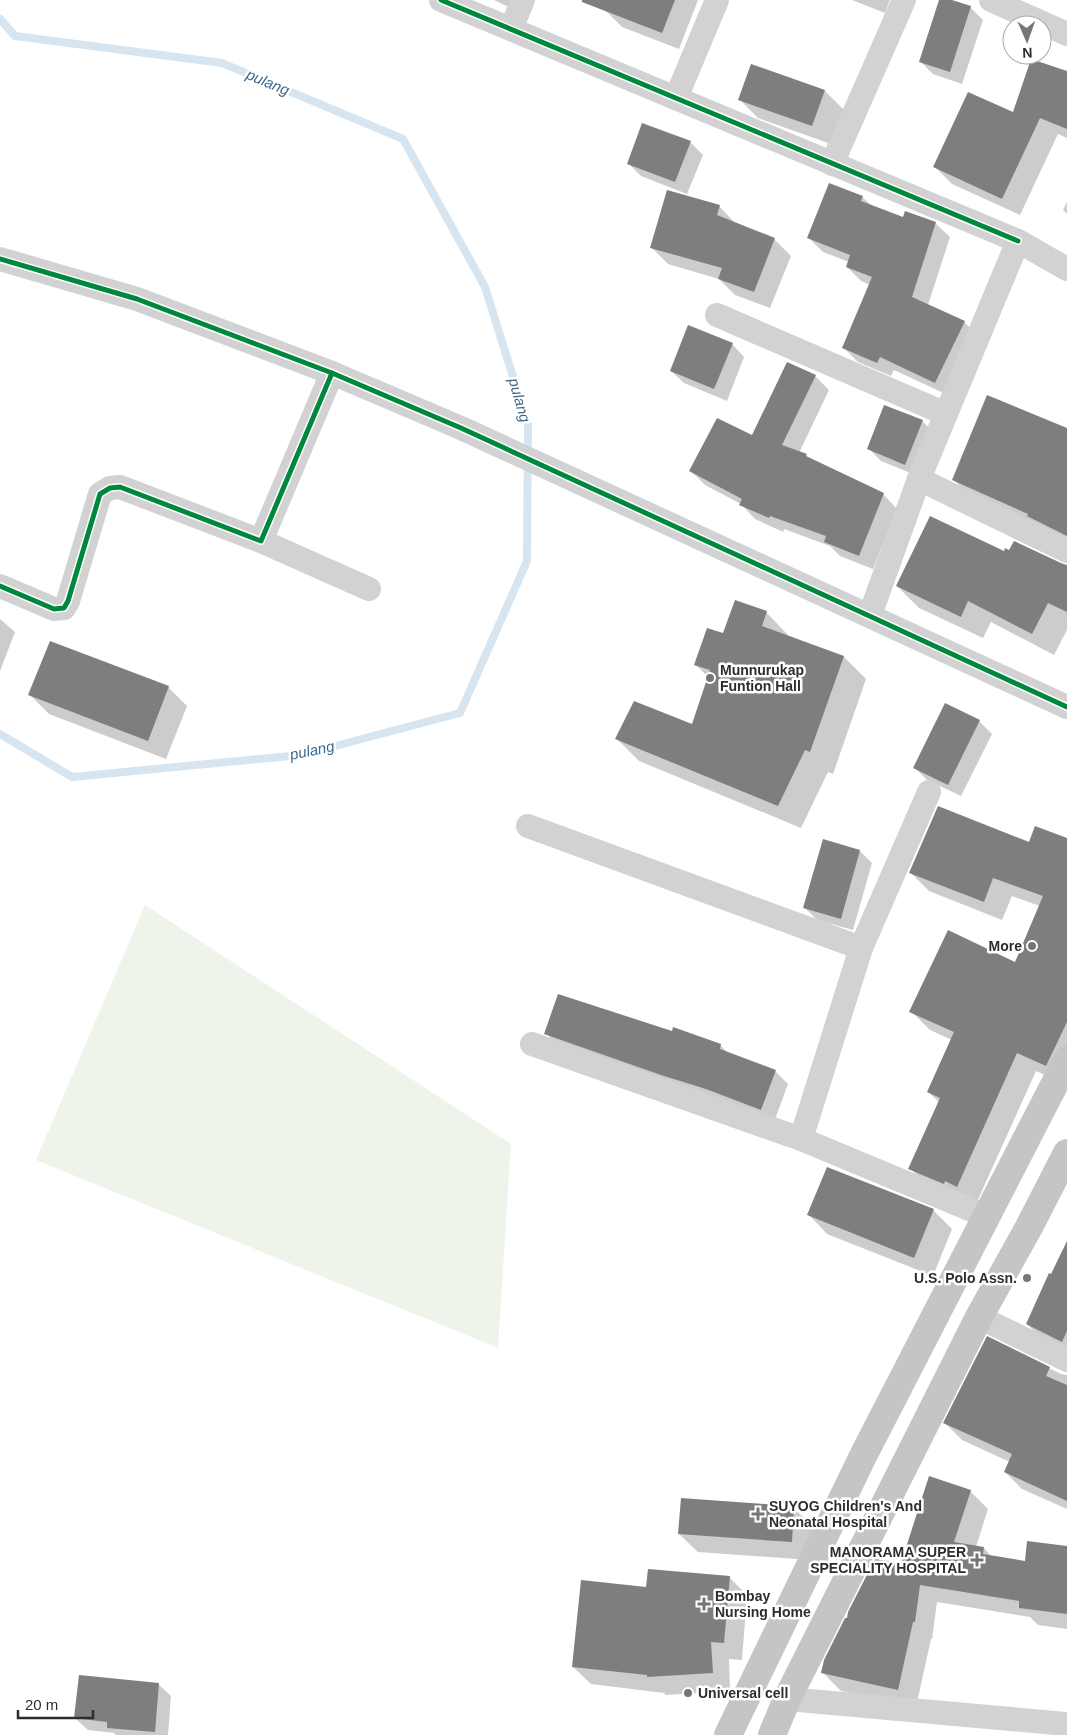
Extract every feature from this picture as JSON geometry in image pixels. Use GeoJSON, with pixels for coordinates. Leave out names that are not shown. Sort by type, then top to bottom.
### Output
{"type":"FeatureCollection","features":[{"type":"Feature","properties":{"kind":"main road"},"geometry":{"type":"LineString","coordinates":[[728,1735],[864,1454],[1067,1060]]}},
{"type":"Feature","properties":{"kind":"main road"},"geometry":{"type":"LineString","coordinates":[[772,1735],[787,1699],[979,1317],[1029,1227],[1067,1153]]}},
{"type":"Feature","properties":{"kind":"street"},"geometry":{"type":"LineString","coordinates":[[441,0],[1018,242],[1067,269]]}},
{"type":"Feature","properties":{"kind":"street"},"geometry":{"type":"LineString","coordinates":[[511,29],[523,0]]}},
{"type":"Feature","properties":{"kind":"street"},"geometry":{"type":"LineString","coordinates":[[676,98],[717,0]]}},
{"type":"Feature","properties":{"kind":"street"},"geometry":{"type":"LineString","coordinates":[[832,164],[904,0]]}},
{"type":"Feature","properties":{"kind":"street"},"geometry":{"type":"LineString","coordinates":[[991,0],[1067,34]]}},
{"type":"Feature","properties":{"kind":"street"},"geometry":{"type":"LineString","coordinates":[[870,615],[919,479],[1018,242]]}},
{"type":"Feature","properties":{"kind":"street"},"geometry":{"type":"LineString","coordinates":[[0,259],[137,299],[332,373],[461,428],[1067,707]]}},
{"type":"Feature","properties":{"kind":"street"},"geometry":{"type":"LineString","coordinates":[[717,315],[946,414]]}},
{"type":"Feature","properties":{"kind":"street"},"geometry":{"type":"LineString","coordinates":[[261,541],[332,373]]}},
{"type":"Feature","properties":{"kind":"street"},"geometry":{"type":"LineString","coordinates":[[919,479],[1067,551]]}},
{"type":"Feature","properties":{"kind":"street"},"geometry":{"type":"LineString","coordinates":[[0,586],[54,609],[64,608],[68,601],[100,494],[110,488],[120,487],[261,541],[369,590]]}},
{"type":"Feature","properties":{"kind":"street"},"geometry":{"type":"LineString","coordinates":[[801,1139],[861,948],[929,792]]}},
{"type":"Feature","properties":{"kind":"street"},"geometry":{"type":"LineString","coordinates":[[528,826],[861,948]]}},
{"type":"Feature","properties":{"kind":"street"},"geometry":{"type":"LineString","coordinates":[[532,1044],[801,1139],[986,1216]]}},
{"type":"Feature","properties":{"kind":"street"},"geometry":{"type":"LineString","coordinates":[[979,1317],[1067,1360]]}},
{"type":"Feature","properties":{"kind":"street"},"geometry":{"type":"LineString","coordinates":[[787,1699],[1067,1724]]}},
{"type":"Feature","properties":{"kind":"shaded area"},"geometry":{"type":"Polygon","coordinates":[[[145,905],[511,1144],[498,1348],[36,1160],[145,905]]]}},
{"type":"Feature","properties":{"kind":"building"},"geometry":{"type":"Polygon","coordinates":[[[582,0],[675,0],[662,33],[582,2],[582,0]]]}},
{"type":"Feature","properties":{"kind":"building"},"geometry":{"type":"Polygon","coordinates":[[[939,0],[952,0],[971,6],[950,72],[919,62],[939,0]]]}},
{"type":"Feature","properties":{"kind":"building"},"geometry":{"type":"Polygon","coordinates":[[[751,64],[825,90],[812,126],[738,100],[751,64]]]}},
{"type":"Feature","properties":{"kind":"building"},"geometry":{"type":"Polygon","coordinates":[[[1029,65],[1049,65],[1067,71],[1067,129],[1040,118],[1002,199],[933,167],[968,92],[1013,112],[1029,65]]]}},
{"type":"Feature","properties":{"kind":"building"},"geometry":{"type":"Polygon","coordinates":[[[642,123],[691,141],[675,182],[627,164],[642,123]]]}},
{"type":"Feature","properties":{"kind":"building"},"geometry":{"type":"Polygon","coordinates":[[[829,183],[863,196],[861,201],[903,217],[905,211],[936,222],[912,297],[965,321],[935,383],[880,357],[877,363],[842,348],[872,277],[846,267],[850,255],[807,238],[829,183]]]}},
{"type":"Feature","properties":{"kind":"building"},"geometry":{"type":"Polygon","coordinates":[[[667,190],[720,205],[717,215],[775,238],[754,292],[718,279],[722,268],[650,248],[667,190]]]}},
{"type":"Feature","properties":{"kind":"building"},"geometry":{"type":"Polygon","coordinates":[[[688,325],[733,343],[714,389],[670,371],[688,325]]]}},
{"type":"Feature","properties":{"kind":"building"},"geometry":{"type":"Polygon","coordinates":[[[787,362],[816,375],[782,445],[807,454],[806,456],[884,493],[859,556],[824,542],[826,536],[770,516],[769,518],[739,505],[742,499],[689,471],[717,418],[752,435],[787,362]]]}},
{"type":"Feature","properties":{"kind":"building"},"geometry":{"type":"Polygon","coordinates":[[[987,395],[1067,428],[1067,536],[1027,516],[1028,514],[952,480],[987,395]]]}},
{"type":"Feature","properties":{"kind":"building"},"geometry":{"type":"Polygon","coordinates":[[[884,405],[923,420],[905,465],[867,449],[884,405]]]}},
{"type":"Feature","properties":{"kind":"building"},"geometry":{"type":"Polygon","coordinates":[[[930,516],[1004,551],[1005,548],[1009,550],[1014,541],[1067,565],[1067,612],[1048,603],[1032,634],[968,601],[961,617],[896,586],[930,516]]]}},
{"type":"Feature","properties":{"kind":"building"},"geometry":{"type":"Polygon","coordinates":[[[735,600],[767,611],[762,626],[844,656],[810,752],[805,750],[778,806],[615,739],[634,701],[692,724],[710,670],[694,665],[707,628],[723,633],[735,600]]]}},
{"type":"Feature","properties":{"kind":"building"},"geometry":{"type":"Polygon","coordinates":[[[50,641],[169,686],[148,741],[28,695],[50,641]]]}},
{"type":"Feature","properties":{"kind":"building"},"geometry":{"type":"Polygon","coordinates":[[[945,703],[980,720],[948,785],[913,768],[945,703]]]}},
{"type":"Feature","properties":{"kind":"building"},"geometry":{"type":"Polygon","coordinates":[[[938,806],[1029,842],[1035,826],[1067,838],[1067,1022],[1046,1066],[1017,1053],[957,1187],[945,1181],[944,1184],[908,1169],[940,1098],[927,1092],[954,1032],[909,1012],[948,930],[1015,962],[1043,896],[993,878],[984,902],[909,873],[938,806]]]}},
{"type":"Feature","properties":{"kind":"building"},"geometry":{"type":"Polygon","coordinates":[[[823,839],[860,850],[841,919],[803,908],[823,839]]]}},
{"type":"Feature","properties":{"kind":"building"},"geometry":{"type":"Polygon","coordinates":[[[558,994],[672,1031],[673,1027],[721,1044],[720,1049],[776,1070],[761,1110],[706,1089],[544,1034],[558,994]]]}},
{"type":"Feature","properties":{"kind":"building"},"geometry":{"type":"Polygon","coordinates":[[[827,1167],[934,1209],[914,1258],[807,1215],[827,1167]]]}},
{"type":"Feature","properties":{"kind":"building"},"geometry":{"type":"Polygon","coordinates":[[[1067,1241],[1067,1331],[1062,1342],[1026,1324],[1049,1273],[1051,1274],[1067,1241]]]}},
{"type":"Feature","properties":{"kind":"building"},"geometry":{"type":"Polygon","coordinates":[[[987,1336],[1050,1367],[1046,1376],[1067,1385],[1067,1501],[1004,1472],[1012,1454],[943,1423],[987,1336]]]}},
{"type":"Feature","properties":{"kind":"building"},"geometry":{"type":"Polygon","coordinates":[[[929,1476],[971,1490],[954,1542],[984,1547],[983,1554],[1025,1561],[1027,1541],[1067,1546],[1067,1614],[1019,1608],[1019,1601],[920,1585],[915,1622],[913,1622],[898,1690],[821,1673],[824,1660],[845,1618],[847,1618],[848,1612],[875,1559],[901,1563],[929,1476]]]}},
{"type":"Feature","properties":{"kind":"building"},"geometry":{"type":"Polygon","coordinates":[[[681,1498],[794,1506],[792,1542],[678,1534],[681,1498]]]}},
{"type":"Feature","properties":{"kind":"building"},"geometry":{"type":"Polygon","coordinates":[[[648,1569],[730,1576],[724,1643],[711,1642],[713,1673],[647,1677],[647,1675],[572,1667],[581,1580],[646,1587],[648,1569]]]}},
{"type":"Feature","properties":{"kind":"building"},"geometry":{"type":"Polygon","coordinates":[[[79,1675],[159,1683],[155,1732],[107,1728],[107,1722],[74,1718],[79,1675]]]}},
{"type":"Feature","properties":{"kind":"waterway","name":"pulang"},"geometry":{"type":"LineString","coordinates":[[0,19],[15,36],[222,63],[403,139],[485,287],[528,425],[527,561],[460,713],[301,755],[72,777],[0,734]]}},
{"type":"Feature","properties":{"kind":"cycle path"},"geometry":{"type":"LineString","coordinates":[[441,0],[1018,241]]}},
{"type":"Feature","properties":{"kind":"cycle path"},"geometry":{"type":"LineString","coordinates":[[0,259],[137,299],[332,373],[461,428],[1067,707]]}},
{"type":"Feature","properties":{"kind":"cycle path"},"geometry":{"type":"LineString","coordinates":[[0,586],[54,609],[64,608],[68,601],[100,494],[110,488],[120,487],[261,541],[332,373]]}},
{"type":"Feature","properties":{"kind":"place","name":"Munnurukap Funtion Hall"},"geometry":{"type":"Point","coordinates":[710,678]}},
{"type":"Feature","properties":{"kind":"place","name":"More"},"geometry":{"type":"Point","coordinates":[1032,946]}},
{"type":"Feature","properties":{"kind":"place","name":"U.S. Polo Assn."},"geometry":{"type":"Point","coordinates":[1027,1278]}},
{"type":"Feature","properties":{"kind":"place","name":"SUYOG Children's And Neonatal Hospital"},"geometry":{"type":"Point","coordinates":[758,1514]}},
{"type":"Feature","properties":{"kind":"place","name":"MANORAMA SUPER SPECIALITY HOSPITAL"},"geometry":{"type":"Point","coordinates":[977,1560]}},
{"type":"Feature","properties":{"kind":"place","name":"Bombay Nursing Home"},"geometry":{"type":"Point","coordinates":[704,1604]}},
{"type":"Feature","properties":{"kind":"place","name":"Universal cell"},"geometry":{"type":"Point","coordinates":[688,1693]}}]}
